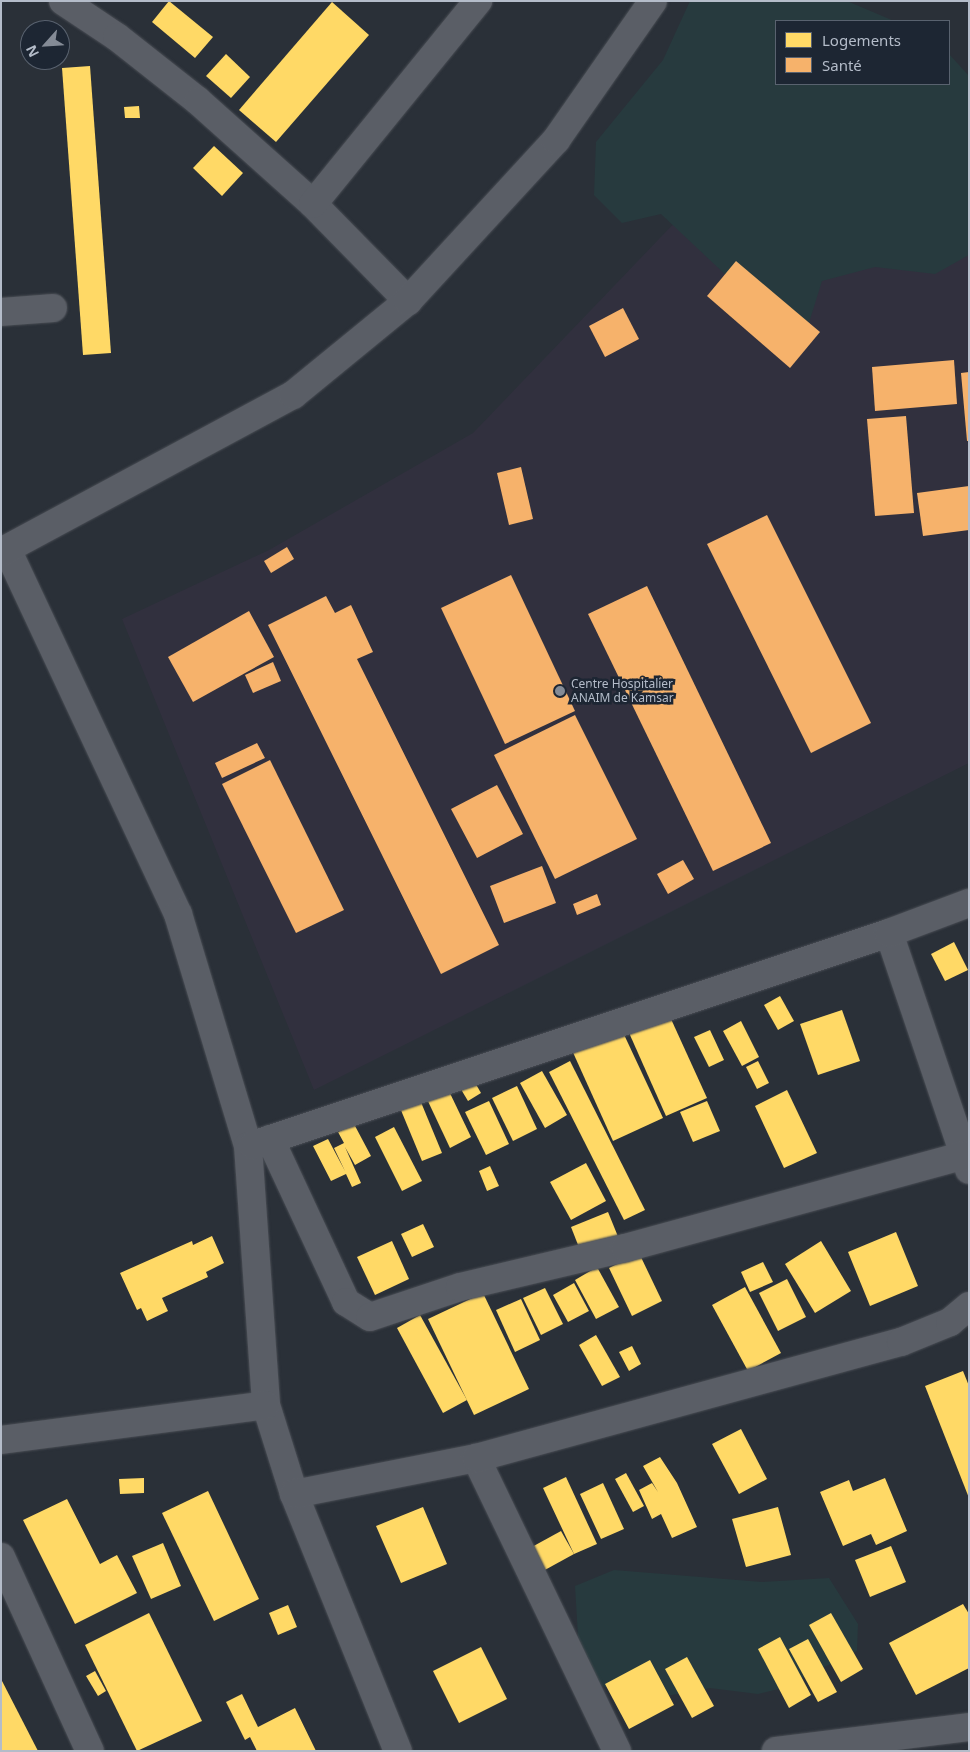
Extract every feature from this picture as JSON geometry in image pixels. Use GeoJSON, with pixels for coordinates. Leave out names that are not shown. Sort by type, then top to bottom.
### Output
{"type":"FeatureCollection","features":[{"type":"Feature","properties":{"kind":"street"},"geometry":{"type":"LineString","coordinates":[[63,1],[117,37],[198,101],[313,204],[408,301]]}},
{"type":"Feature","properties":{"kind":"street"},"geometry":{"type":"LineString","coordinates":[[313,204],[478,1]]}},
{"type":"Feature","properties":{"kind":"street"},"geometry":{"type":"LineString","coordinates":[[653,1],[556,140],[408,301],[293,395],[4,550],[178,914],[259,1142],[346,1302],[370,1318],[460,1287],[625,1248],[966,1162],[889,933]]}},
{"type":"Feature","properties":{"kind":"street"},"geometry":{"type":"LineString","coordinates":[[1,312],[53,308]]}},
{"type":"Feature","properties":{"kind":"street"},"geometry":{"type":"LineString","coordinates":[[259,1142],[889,933],[969,903]]}},
{"type":"Feature","properties":{"kind":"street"},"geometry":{"type":"LineString","coordinates":[[259,1142],[266,1405],[294,1494],[398,1751]]}},
{"type":"Feature","properties":{"kind":"street"},"geometry":{"type":"LineString","coordinates":[[294,1494],[476,1458],[901,1342],[950,1322],[969,1306]]}},
{"type":"Feature","properties":{"kind":"street"},"geometry":{"type":"LineString","coordinates":[[1,1440],[266,1405]]}},
{"type":"Feature","properties":{"kind":"street"},"geometry":{"type":"LineString","coordinates":[[476,1458],[618,1751]]}},
{"type":"Feature","properties":{"kind":"street"},"geometry":{"type":"LineString","coordinates":[[1,1557],[90,1751]]}},
{"type":"Feature","properties":{"kind":"street"},"geometry":{"type":"LineString","coordinates":[[776,1751],[969,1727]]}},
{"type":"Feature","properties":{"kind":"shaded area","name":"Centre Hospitalier ANAIM de Kamsar"},"geometry":{"type":"Polygon","coordinates":[[[704,192],[969,205],[969,763],[314,1090],[122,619],[269,550],[473,433],[704,192]]]}},
{"type":"Feature","properties":{"kind":"green space"},"geometry":{"type":"Polygon","coordinates":[[[690,1],[847,1],[892,20],[775,20],[775,85],[950,85],[950,55],[969,76],[969,255],[935,274],[875,267],[822,281],[808,326],[783,329],[661,214],[622,223],[594,195],[596,142],[663,60],[690,1]]]}},
{"type":"Feature","properties":{"kind":"green space"},"geometry":{"type":"Polygon","coordinates":[[[614,1570],[762,1582],[829,1578],[858,1624],[857,1651],[779,1689],[758,1694],[710,1688],[650,1699],[598,1685],[579,1653],[575,1586],[614,1570]]]}},
{"type":"Feature","properties":{"kind":"building: Logements"},"geometry":{"type":"Polygon","coordinates":[[[169,1],[213,37],[195,58],[152,22],[169,1]]]}},
{"type":"Feature","properties":{"kind":"building: Logements"},"geometry":{"type":"Polygon","coordinates":[[[332,2],[369,35],[276,142],[239,110],[332,2]]]}},
{"type":"Feature","properties":{"kind":"building: Logements"},"geometry":{"type":"Polygon","coordinates":[[[226,54],[250,77],[231,98],[206,76],[226,54]]]}},
{"type":"Feature","properties":{"kind":"building: Logements"},"geometry":{"type":"Polygon","coordinates":[[[90,66],[111,353],[83,355],[62,70],[70,70],[70,67],[90,66]]]}},
{"type":"Feature","properties":{"kind":"building: Logements"},"geometry":{"type":"Polygon","coordinates":[[[139,106],[140,118],[125,118],[124,107],[139,106]]]}},
{"type":"Feature","properties":{"kind":"building: Logements"},"geometry":{"type":"Polygon","coordinates":[[[214,146],[243,173],[222,196],[193,168],[214,146]]]}},
{"type":"Feature","properties":{"kind":"building: Logements"},"geometry":{"type":"Polygon","coordinates":[[[954,942],[968,970],[945,981],[931,954],[954,942]]]}},
{"type":"Feature","properties":{"kind":"building: Logements"},"geometry":{"type":"Polygon","coordinates":[[[780,996],[794,1021],[778,1030],[764,1005],[780,996]]]}},
{"type":"Feature","properties":{"kind":"building: Logements"},"geometry":{"type":"Polygon","coordinates":[[[666,1008],[707,1098],[666,1116],[626,1026],[666,1008]]]}},
{"type":"Feature","properties":{"kind":"building: Logements"},"geometry":{"type":"Polygon","coordinates":[[[842,1010],[860,1061],[818,1075],[800,1024],[842,1010]]]}},
{"type":"Feature","properties":{"kind":"building: Logements"},"geometry":{"type":"Polygon","coordinates":[[[741,1021],[759,1057],[742,1066],[723,1031],[741,1021]]]}},
{"type":"Feature","properties":{"kind":"building: Logements"},"geometry":{"type":"Polygon","coordinates":[[[620,1026],[663,1118],[613,1141],[571,1048],[620,1026]]]}},
{"type":"Feature","properties":{"kind":"building: Logements"},"geometry":{"type":"Polygon","coordinates":[[[710,1030],[724,1060],[709,1067],[694,1037],[710,1030]]]}},
{"type":"Feature","properties":{"kind":"building: Logements"},"geometry":{"type":"Polygon","coordinates":[[[570,1061],[645,1210],[624,1220],[549,1072],[570,1061]]]}},
{"type":"Feature","properties":{"kind":"building: Logements"},"geometry":{"type":"Polygon","coordinates":[[[758,1061],[769,1083],[757,1089],[746,1067],[758,1061]]]}},
{"type":"Feature","properties":{"kind":"building: Logements"},"geometry":{"type":"Polygon","coordinates":[[[542,1071],[567,1115],[545,1128],[520,1083],[542,1071]]]}},
{"type":"Feature","properties":{"kind":"building: Logements"},"geometry":{"type":"Polygon","coordinates":[[[470,1074],[481,1093],[468,1101],[456,1081],[470,1074]]]}},
{"type":"Feature","properties":{"kind":"building: Logements"},"geometry":{"type":"Polygon","coordinates":[[[517,1086],[537,1129],[513,1141],[492,1098],[517,1086]]]}},
{"type":"Feature","properties":{"kind":"building: Logements"},"geometry":{"type":"Polygon","coordinates":[[[447,1087],[471,1137],[450,1148],[426,1097],[447,1087]]]}},
{"type":"Feature","properties":{"kind":"building: Logements"},"geometry":{"type":"Polygon","coordinates":[[[787,1090],[817,1153],[784,1168],[755,1106],[787,1090]]]}},
{"type":"Feature","properties":{"kind":"building: Logements"},"geometry":{"type":"Polygon","coordinates":[[[418,1095],[442,1153],[422,1161],[398,1103],[418,1095]]]}},
{"type":"Feature","properties":{"kind":"building: Logements"},"geometry":{"type":"Polygon","coordinates":[[[489,1101],[509,1144],[486,1155],[465,1112],[489,1101]]]}},
{"type":"Feature","properties":{"kind":"building: Logements"},"geometry":{"type":"Polygon","coordinates":[[[707,1101],[720,1131],[693,1142],[680,1112],[707,1101]]]}},
{"type":"Feature","properties":{"kind":"building: Logements"},"geometry":{"type":"Polygon","coordinates":[[[354,1124],[371,1156],[355,1165],[345,1147],[361,1183],[352,1187],[346,1174],[331,1181],[313,1146],[328,1139],[345,1171],[334,1148],[344,1143],[338,1132],[354,1124]]]}},
{"type":"Feature","properties":{"kind":"building: Logements"},"geometry":{"type":"Polygon","coordinates":[[[394,1127],[422,1181],[402,1191],[375,1137],[394,1127]]]}},
{"type":"Feature","properties":{"kind":"building: Logements"},"geometry":{"type":"Polygon","coordinates":[[[586,1163],[606,1201],[571,1220],[550,1182],[586,1163]]]}},
{"type":"Feature","properties":{"kind":"building: Logements"},"geometry":{"type":"Polygon","coordinates":[[[490,1166],[499,1186],[487,1191],[479,1171],[490,1166]]]}},
{"type":"Feature","properties":{"kind":"building: Logements"},"geometry":{"type":"Polygon","coordinates":[[[608,1212],[619,1239],[582,1255],[571,1227],[608,1212]]]}},
{"type":"Feature","properties":{"kind":"building: Logements"},"geometry":{"type":"Polygon","coordinates":[[[423,1224],[434,1247],[412,1257],[401,1234],[423,1224]]]}},
{"type":"Feature","properties":{"kind":"building: Logements"},"geometry":{"type":"Polygon","coordinates":[[[896,1232],[918,1286],[870,1306],[848,1252],[896,1232]]]}},
{"type":"Feature","properties":{"kind":"building: Logements"},"geometry":{"type":"Polygon","coordinates":[[[212,1236],[224,1263],[206,1272],[208,1277],[162,1298],[168,1311],[147,1321],[141,1308],[137,1310],[120,1273],[192,1241],[193,1245],[212,1236]]]}},
{"type":"Feature","properties":{"kind":"building: Logements"},"geometry":{"type":"Polygon","coordinates":[[[392,1241],[409,1279],[375,1295],[357,1257],[392,1241]]]}},
{"type":"Feature","properties":{"kind":"building: Logements"},"geometry":{"type":"Polygon","coordinates":[[[821,1241],[851,1291],[815,1313],[785,1264],[821,1241]]]}},
{"type":"Feature","properties":{"kind":"building: Logements"},"geometry":{"type":"Polygon","coordinates":[[[639,1253],[662,1301],[632,1316],[609,1268],[639,1253]]]}},
{"type":"Feature","properties":{"kind":"building: Logements"},"geometry":{"type":"Polygon","coordinates":[[[763,1262],[773,1282],[750,1292],[741,1272],[763,1262]]]}},
{"type":"Feature","properties":{"kind":"building: Logements"},"geometry":{"type":"Polygon","coordinates":[[[597,1267],[619,1307],[596,1319],[575,1280],[597,1267]]]}},
{"type":"Feature","properties":{"kind":"building: Logements"},"geometry":{"type":"Polygon","coordinates":[[[787,1279],[806,1317],[778,1331],[759,1293],[787,1279]]]}},
{"type":"Feature","properties":{"kind":"building: Logements"},"geometry":{"type":"Polygon","coordinates":[[[574,1283],[589,1311],[568,1322],[553,1295],[574,1283]]]}},
{"type":"Feature","properties":{"kind":"building: Logements"},"geometry":{"type":"Polygon","coordinates":[[[745,1287],[781,1353],[748,1371],[712,1305],[745,1287]]]}},
{"type":"Feature","properties":{"kind":"building: Logements"},"geometry":{"type":"Polygon","coordinates":[[[545,1288],[563,1324],[541,1335],[523,1298],[545,1288]]]}},
{"type":"Feature","properties":{"kind":"building: Logements"},"geometry":{"type":"Polygon","coordinates":[[[483,1293],[529,1389],[474,1415],[428,1319],[483,1293]]]}},
{"type":"Feature","properties":{"kind":"building: Logements"},"geometry":{"type":"Polygon","coordinates":[[[521,1299],[540,1340],[515,1352],[496,1310],[521,1299]]]}},
{"type":"Feature","properties":{"kind":"building: Logements"},"geometry":{"type":"Polygon","coordinates":[[[420,1315],[467,1400],[443,1413],[397,1328],[420,1315]]]}},
{"type":"Feature","properties":{"kind":"building: Logements"},"geometry":{"type":"Polygon","coordinates":[[[596,1335],[620,1377],[602,1386],[579,1345],[596,1335]]]}},
{"type":"Feature","properties":{"kind":"building: Logements"},"geometry":{"type":"Polygon","coordinates":[[[632,1346],[641,1364],[629,1371],[619,1352],[632,1346]]]}},
{"type":"Feature","properties":{"kind":"building: Logements"},"geometry":{"type":"Polygon","coordinates":[[[963,1371],[969,1386],[969,1498],[925,1386],[963,1371]]]}},
{"type":"Feature","properties":{"kind":"building: Logements"},"geometry":{"type":"Polygon","coordinates":[[[741,1429],[767,1479],[739,1494],[712,1444],[741,1429]]]}},
{"type":"Feature","properties":{"kind":"building: Logements"},"geometry":{"type":"Polygon","coordinates":[[[660,1457],[677,1483],[697,1527],[672,1538],[661,1514],[652,1519],[639,1490],[652,1483],[658,1492],[643,1466],[660,1457]]]}},
{"type":"Feature","properties":{"kind":"building: Logements"},"geometry":{"type":"Polygon","coordinates":[[[626,1473],[644,1506],[633,1512],[615,1479],[626,1473]]]}},
{"type":"Feature","properties":{"kind":"building: Logements"},"geometry":{"type":"Polygon","coordinates":[[[566,1477],[597,1544],[574,1554],[543,1488],[566,1477]]]}},
{"type":"Feature","properties":{"kind":"building: Logements"},"geometry":{"type":"Polygon","coordinates":[[[144,1478],[144,1493],[120,1494],[119,1479],[144,1478]]]}},
{"type":"Feature","properties":{"kind":"building: Logements"},"geometry":{"type":"Polygon","coordinates":[[[885,1478],[907,1531],[876,1545],[871,1534],[843,1546],[820,1492],[849,1480],[853,1491],[885,1478]]]}},
{"type":"Feature","properties":{"kind":"building: Logements"},"geometry":{"type":"Polygon","coordinates":[[[603,1483],[624,1529],[601,1539],[580,1494],[603,1483]]]}},
{"type":"Feature","properties":{"kind":"building: Logements"},"geometry":{"type":"Polygon","coordinates":[[[208,1491],[259,1599],[214,1621],[162,1513],[208,1491]]]}},
{"type":"Feature","properties":{"kind":"building: Logements"},"geometry":{"type":"Polygon","coordinates":[[[67,1499],[100,1564],[117,1555],[137,1593],[75,1624],[23,1520],[67,1499]]]}},
{"type":"Feature","properties":{"kind":"building: Logements"},"geometry":{"type":"Polygon","coordinates":[[[423,1507],[447,1564],[401,1583],[376,1526],[423,1507]]]}},
{"type":"Feature","properties":{"kind":"building: Logements"},"geometry":{"type":"Polygon","coordinates":[[[778,1507],[791,1555],[746,1567],[732,1519],[778,1507]]]}},
{"type":"Feature","properties":{"kind":"building: Logements"},"geometry":{"type":"Polygon","coordinates":[[[561,1531],[574,1554],[543,1571],[530,1548],[561,1531]]]}},
{"type":"Feature","properties":{"kind":"building: Logements"},"geometry":{"type":"Polygon","coordinates":[[[163,1543],[181,1586],[151,1599],[132,1556],[163,1543]]]}},
{"type":"Feature","properties":{"kind":"building: Logements"},"geometry":{"type":"Polygon","coordinates":[[[891,1546],[906,1582],[870,1597],[855,1560],[891,1546]]]}},
{"type":"Feature","properties":{"kind":"building: Logements"},"geometry":{"type":"Polygon","coordinates":[[[963,1604],[969,1614],[969,1668],[916,1695],[889,1643],[963,1604]]]}},
{"type":"Feature","properties":{"kind":"building: Logements"},"geometry":{"type":"Polygon","coordinates":[[[288,1605],[297,1627],[278,1635],[269,1613],[288,1605]]]}},
{"type":"Feature","properties":{"kind":"building: Logements"},"geometry":{"type":"Polygon","coordinates":[[[149,1613],[202,1721],[137,1751],[85,1645],[149,1613]]]}},
{"type":"Feature","properties":{"kind":"building: Logements"},"geometry":{"type":"Polygon","coordinates":[[[831,1613],[863,1669],[841,1682],[809,1625],[831,1613]]]}},
{"type":"Feature","properties":{"kind":"building: Logements"},"geometry":{"type":"Polygon","coordinates":[[[780,1637],[811,1695],[789,1708],[758,1649],[780,1637]]]}},
{"type":"Feature","properties":{"kind":"building: Logements"},"geometry":{"type":"Polygon","coordinates":[[[808,1639],[837,1692],[818,1702],[789,1649],[808,1639]]]}},
{"type":"Feature","properties":{"kind":"building: Logements"},"geometry":{"type":"Polygon","coordinates":[[[481,1647],[507,1699],[459,1723],[433,1671],[481,1647]]]}},
{"type":"Feature","properties":{"kind":"building: Logements"},"geometry":{"type":"Polygon","coordinates":[[[687,1657],[714,1706],[692,1718],[665,1669],[687,1657]]]}},
{"type":"Feature","properties":{"kind":"building: Logements"},"geometry":{"type":"Polygon","coordinates":[[[650,1660],[674,1705],[629,1729],[605,1684],[650,1660]]]}},
{"type":"Feature","properties":{"kind":"building: Logements"},"geometry":{"type":"Polygon","coordinates":[[[95,1671],[106,1691],[98,1696],[86,1676],[95,1671]]]}},
{"type":"Feature","properties":{"kind":"building: Logements"},"geometry":{"type":"Polygon","coordinates":[[[1,1679],[38,1751],[1,1751],[1,1679]]]}},
{"type":"Feature","properties":{"kind":"building: Logements"},"geometry":{"type":"Polygon","coordinates":[[[242,1694],[258,1727],[295,1708],[316,1751],[257,1751],[250,1737],[245,1740],[226,1702],[242,1694]]]}},
{"type":"Feature","properties":{"kind":"building: Santé"},"geometry":{"type":"Polygon","coordinates":[[[736,261],[820,332],[790,368],[707,296],[736,261]]]}},
{"type":"Feature","properties":{"kind":"building: Santé"},"geometry":{"type":"Polygon","coordinates":[[[623,308],[639,339],[605,357],[589,326],[623,308]]]}},
{"type":"Feature","properties":{"kind":"building: Santé"},"geometry":{"type":"Polygon","coordinates":[[[954,360],[957,404],[875,411],[872,367],[954,360]]]}},
{"type":"Feature","properties":{"kind":"building: Santé"},"geometry":{"type":"Polygon","coordinates":[[[969,372],[969,441],[967,441],[961,373],[969,372]]]}},
{"type":"Feature","properties":{"kind":"building: Santé"},"geometry":{"type":"Polygon","coordinates":[[[906,416],[914,513],[875,516],[867,419],[906,416]]]}},
{"type":"Feature","properties":{"kind":"building: Santé"},"geometry":{"type":"Polygon","coordinates":[[[521,467],[533,519],[509,525],[497,473],[521,467]]]}},
{"type":"Feature","properties":{"kind":"building: Santé"},"geometry":{"type":"Polygon","coordinates":[[[969,486],[969,530],[923,536],[917,493],[969,486]]]}},
{"type":"Feature","properties":{"kind":"building: Santé"},"geometry":{"type":"Polygon","coordinates":[[[767,515],[871,723],[811,753],[707,544],[767,515]]]}},
{"type":"Feature","properties":{"kind":"building: Santé"},"geometry":{"type":"Polygon","coordinates":[[[287,547],[294,559],[271,573],[264,561],[287,547]]]}},
{"type":"Feature","properties":{"kind":"building: Santé"},"geometry":{"type":"Polygon","coordinates":[[[511,575],[575,711],[505,744],[441,608],[511,575]]]}},
{"type":"Feature","properties":{"kind":"building: Santé"},"geometry":{"type":"Polygon","coordinates":[[[647,586],[771,843],[713,871],[588,614],[647,586]]]}},
{"type":"Feature","properties":{"kind":"building: Santé"},"geometry":{"type":"Polygon","coordinates":[[[326,596],[335,613],[351,605],[373,652],[357,659],[499,945],[441,974],[268,625],[326,596]]]}},
{"type":"Feature","properties":{"kind":"building: Santé"},"geometry":{"type":"Polygon","coordinates":[[[249,611],[274,657],[193,702],[168,657],[249,611]]]}},
{"type":"Feature","properties":{"kind":"building: Santé"},"geometry":{"type":"Polygon","coordinates":[[[273,662],[281,681],[253,693],[245,675],[273,662]]]}},
{"type":"Feature","properties":{"kind":"building: Santé"},"geometry":{"type":"Polygon","coordinates":[[[575,715],[637,839],[555,879],[494,755],[575,715]]]}},
{"type":"Feature","properties":{"kind":"building: Santé"},"geometry":{"type":"Polygon","coordinates":[[[257,743],[265,758],[222,778],[215,763],[257,743]]]}},
{"type":"Feature","properties":{"kind":"building: Santé"},"geometry":{"type":"Polygon","coordinates":[[[270,760],[344,910],[296,933],[222,784],[270,760]]]}},
{"type":"Feature","properties":{"kind":"building: Santé"},"geometry":{"type":"Polygon","coordinates":[[[497,785],[523,834],[477,858],[451,809],[497,785]]]}},
{"type":"Feature","properties":{"kind":"building: Santé"},"geometry":{"type":"Polygon","coordinates":[[[683,860],[694,879],[668,894],[657,874],[683,860]]]}},
{"type":"Feature","properties":{"kind":"building: Santé"},"geometry":{"type":"Polygon","coordinates":[[[542,866],[556,903],[504,923],[490,886],[542,866]]]}},
{"type":"Feature","properties":{"kind":"building: Santé"},"geometry":{"type":"Polygon","coordinates":[[[597,894],[601,905],[577,915],[573,904],[597,894]]]}},
{"type":"Feature","properties":{"kind":"place","name":"Centre Hospitalier ANAIM de Kamsar"},"geometry":{"type":"Point","coordinates":[560,691]}}]}
